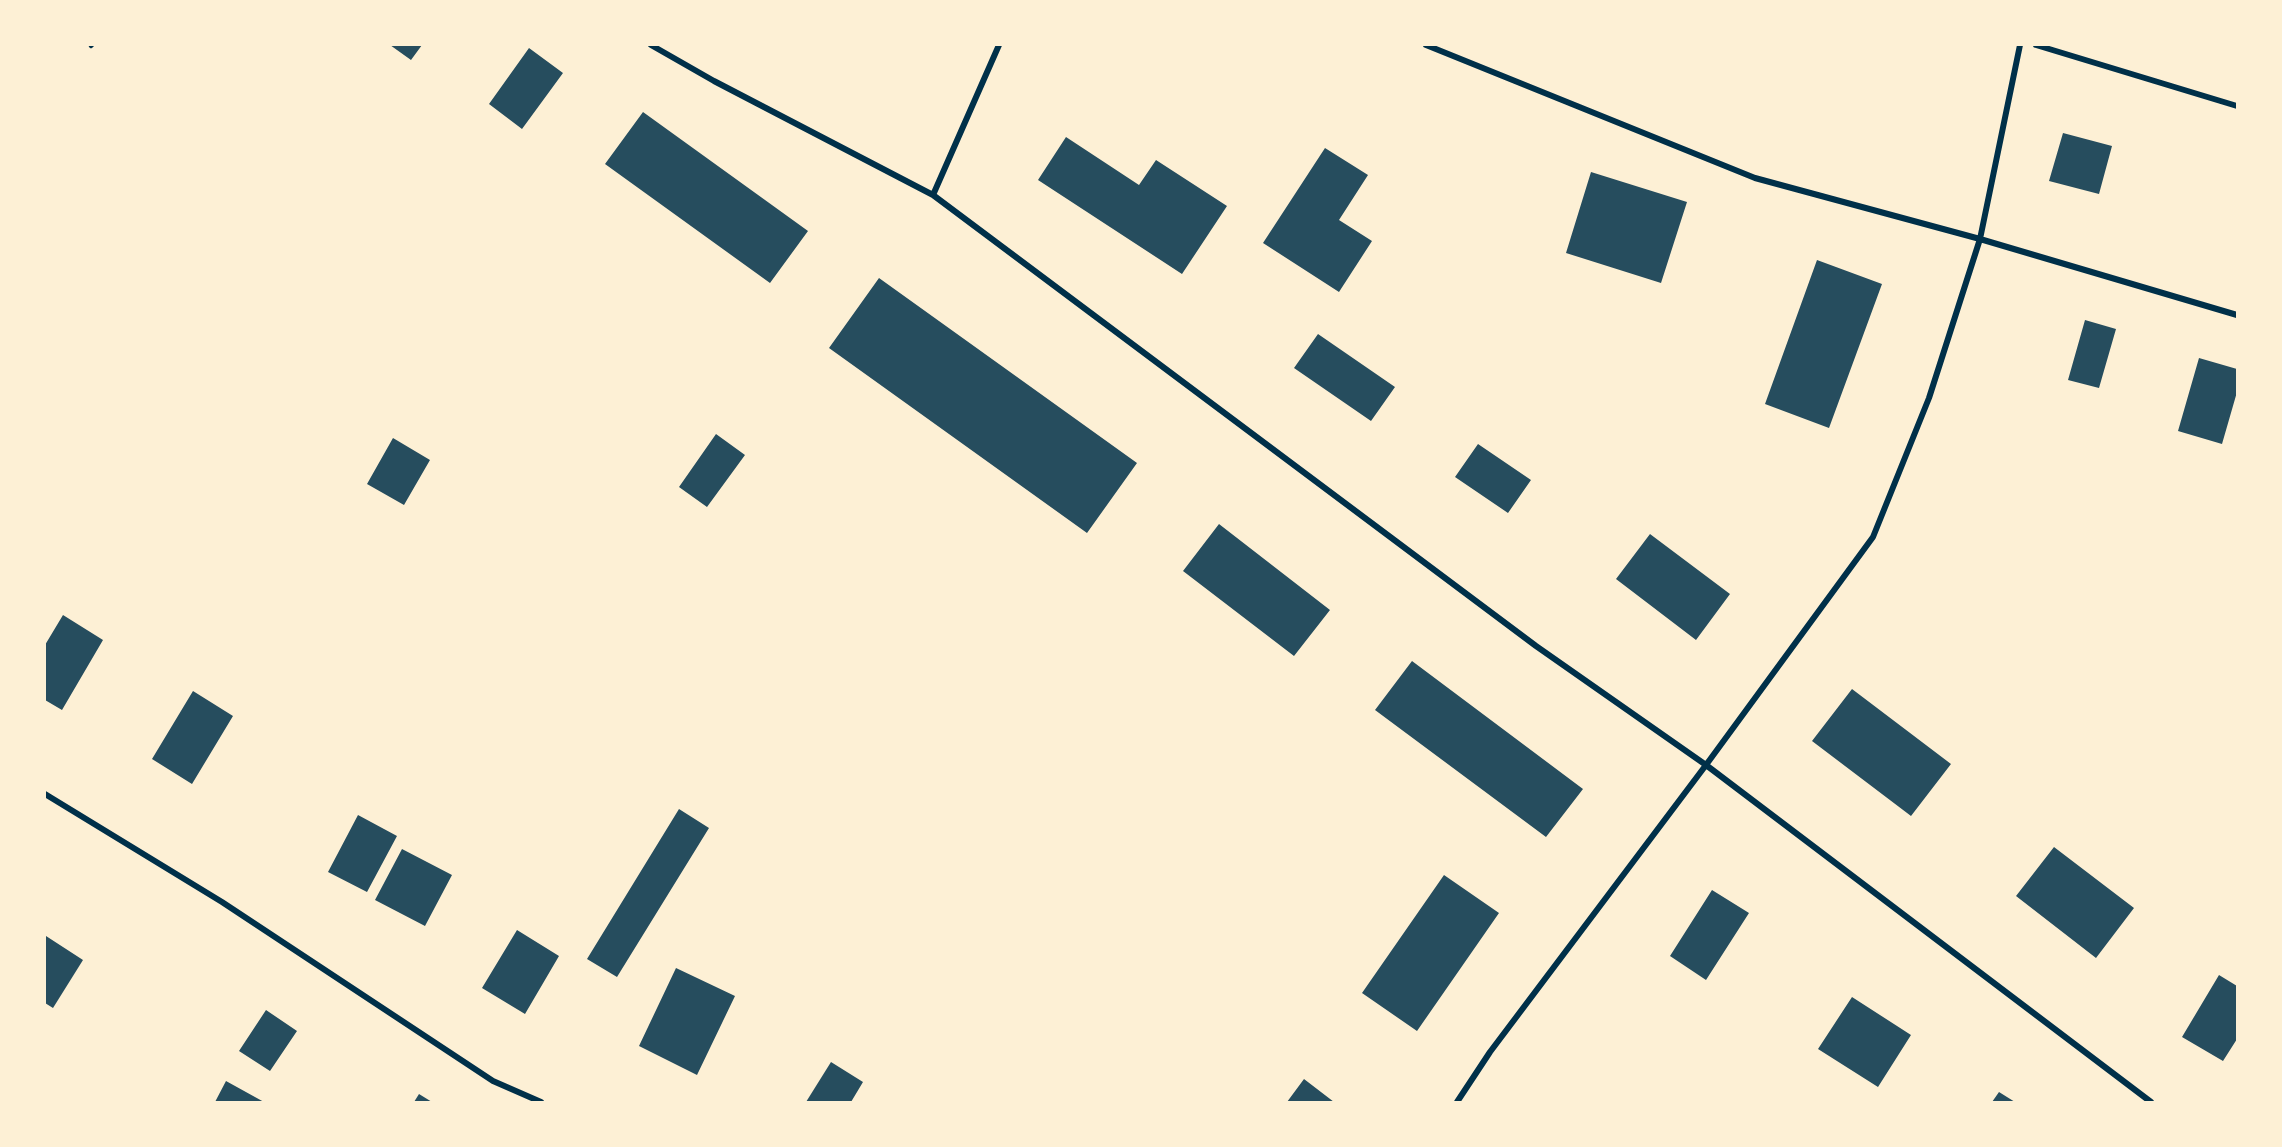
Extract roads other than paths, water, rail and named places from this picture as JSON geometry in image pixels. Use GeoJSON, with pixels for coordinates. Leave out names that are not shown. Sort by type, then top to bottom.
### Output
{"type":"FeatureCollection","features":[{"type":"Feature","properties":{"kind":"street"},"geometry":{"type":"LineString","coordinates":[[651,45],[714,81],[933,195],[1526,639],[1706,765],[2151,1102]]}},
{"type":"Feature","properties":{"kind":"street"},"geometry":{"type":"LineString","coordinates":[[933,195],[999,45]]}},
{"type":"Feature","properties":{"kind":"street"},"geometry":{"type":"LineString","coordinates":[[1426,45],[1755,178],[1980,239],[2237,315]]}},
{"type":"Feature","properties":{"kind":"street"},"geometry":{"type":"LineString","coordinates":[[1457,1102],[1490,1052],[1706,765],[1873,537],[1929,398],[1980,239],[2020,45]]}},
{"type":"Feature","properties":{"kind":"street"},"geometry":{"type":"LineString","coordinates":[[2036,45],[2237,106]]}},
{"type":"Feature","properties":{"kind":"street"},"geometry":{"type":"LineString","coordinates":[[45,794],[222,902],[493,1081],[540,1102]]}}]}
